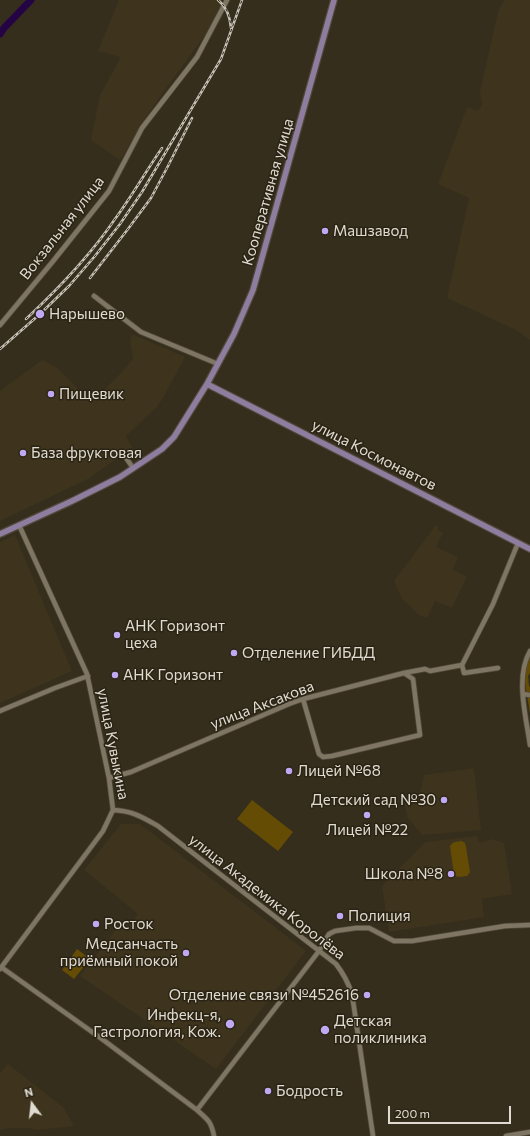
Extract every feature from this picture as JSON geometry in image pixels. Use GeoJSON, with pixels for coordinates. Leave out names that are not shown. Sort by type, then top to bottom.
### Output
{"type":"FeatureCollection","features":[{"type":"Feature","properties":{"kind":"main road","name":"Кооперативная улица"},"geometry":{"type":"LineString","coordinates":[[0,534],[120,477],[162,449],[174,437],[218,364],[234,334],[253,290],[334,0]]}},
{"type":"Feature","properties":{"kind":"main road","name":"улица Космонавтов"},"geometry":{"type":"LineString","coordinates":[[207,384],[530,549]]}},
{"type":"Feature","properties":{"kind":"street","name":"Вокзальная улица"},"geometry":{"type":"LineString","coordinates":[[0,325],[109,191],[142,128],[197,58],[227,0]]}},
{"type":"Feature","properties":{"kind":"street"},"geometry":{"type":"LineString","coordinates":[[94,296],[141,332],[218,364]]}},
{"type":"Feature","properties":{"kind":"street"},"geometry":{"type":"LineString","coordinates":[[122,452],[133,468]]}},
{"type":"Feature","properties":{"kind":"street","name":"улица Кувыкина"},"geometry":{"type":"LineString","coordinates":[[0,968],[103,831],[113,810],[109,778],[88,676],[19,525]]}},
{"type":"Feature","properties":{"kind":"street"},"geometry":{"type":"LineString","coordinates":[[498,668],[464,673],[462,665],[493,604],[518,542]]}},
{"type":"Feature","properties":{"kind":"street"},"geometry":{"type":"LineString","coordinates":[[530,651],[523,666],[522,678],[530,745]]}},
{"type":"Feature","properties":{"kind":"street","name":"улица Аксакова"},"geometry":{"type":"LineString","coordinates":[[109,778],[131,772],[288,704],[404,673],[425,669],[430,671],[462,665]]}},
{"type":"Feature","properties":{"kind":"street"},"geometry":{"type":"LineString","coordinates":[[304,699],[319,754],[323,757],[420,735],[413,679],[404,673]]}},
{"type":"Feature","properties":{"kind":"street"},"geometry":{"type":"LineString","coordinates":[[0,711],[54,688],[88,676]]}},
{"type":"Feature","properties":{"kind":"street"},"geometry":{"type":"LineString","coordinates":[[523,694],[530,695]]}},
{"type":"Feature","properties":{"kind":"street","name":"улица Академика Королёва"},"geometry":{"type":"LineString","coordinates":[[113,810],[138,814],[158,826],[336,964],[348,982],[352,994],[374,1136]]}},
{"type":"Feature","properties":{"kind":"street"},"geometry":{"type":"LineString","coordinates":[[197,1110],[319,951],[329,934],[335,931],[370,928],[394,941],[412,941],[505,926],[530,924]]}},
{"type":"Feature","properties":{"kind":"street"},"geometry":{"type":"LineString","coordinates":[[0,968],[96,1035],[197,1110],[211,1124],[214,1136]]}},
{"type":"Feature","properties":{"kind":"street"},"geometry":{"type":"LineString","coordinates":[[506,1136],[530,1132]]}},
{"type":"Feature","properties":{"kind":"shaded area"},"geometry":{"type":"Polygon","coordinates":[[[119,0],[224,0],[205,35],[157,101],[120,160],[91,140],[100,95],[121,57],[98,51],[119,0]]]}},
{"type":"Feature","properties":{"kind":"shaded area"},"geometry":{"type":"Polygon","coordinates":[[[504,0],[530,0],[530,340],[516,330],[447,298],[469,198],[438,184],[467,107],[478,111],[482,105],[480,92],[498,12],[504,0]]]}},
{"type":"Feature","properties":{"kind":"shaded area"},"geometry":{"type":"Polygon","coordinates":[[[132,334],[185,357],[157,407],[126,436],[132,447],[90,478],[0,521],[0,391],[42,360],[56,367],[92,402],[133,359],[130,341],[132,334]]]}},
{"type":"Feature","properties":{"kind":"shaded area"},"geometry":{"type":"Polygon","coordinates":[[[436,525],[439,527],[438,530],[443,533],[436,547],[458,557],[453,570],[467,577],[452,608],[435,601],[428,617],[425,617],[419,615],[402,599],[394,581],[436,525]]]}},
{"type":"Feature","properties":{"kind":"shaded area"},"geometry":{"type":"Polygon","coordinates":[[[15,535],[72,671],[0,703],[0,542],[15,535]]]}},
{"type":"Feature","properties":{"kind":"shaded area"},"geometry":{"type":"Polygon","coordinates":[[[530,654],[530,673],[528,676],[530,687],[530,713],[524,677],[530,654]]]}},
{"type":"Feature","properties":{"kind":"shaded area","name":"Детский сад №30"},"geometry":{"type":"Polygon","coordinates":[[[474,768],[481,830],[422,835],[408,818],[404,802],[419,797],[424,775],[474,768]]]}},
{"type":"Feature","properties":{"kind":"shaded area"},"geometry":{"type":"Polygon","coordinates":[[[252,800],[293,832],[278,851],[237,819],[252,800]]]}},
{"type":"Feature","properties":{"kind":"shaded area"},"geometry":{"type":"Polygon","coordinates":[[[121,824],[140,824],[306,951],[216,1069],[80,976],[121,923],[127,929],[138,914],[84,870],[121,824]]]}},
{"type":"Feature","properties":{"kind":"shaded area","name":"Школа №8"},"geometry":{"type":"Polygon","coordinates":[[[477,836],[479,843],[492,839],[504,843],[512,894],[482,899],[484,917],[389,932],[382,886],[425,842],[477,836]]]}},
{"type":"Feature","properties":{"kind":"shaded area"},"geometry":{"type":"Polygon","coordinates":[[[462,841],[465,843],[470,872],[467,876],[458,877],[454,875],[450,846],[454,842],[462,841]]]}},
{"type":"Feature","properties":{"kind":"shaded area"},"geometry":{"type":"Polygon","coordinates":[[[77,949],[90,959],[74,979],[62,970],[77,949]]]}},
{"type":"Feature","properties":{"kind":"shaded area"},"geometry":{"type":"Polygon","coordinates":[[[8,1064],[64,1108],[74,1126],[38,1130],[11,1128],[0,1130],[0,1073],[8,1064]]]}},
{"type":"Feature","properties":{"kind":"waterway"},"geometry":{"type":"LineString","coordinates":[[0,34],[31,0]]}},
{"type":"Feature","properties":{"kind":"railway"},"geometry":{"type":"LineString","coordinates":[[218,0],[228,12],[231,28]]}},
{"type":"Feature","properties":{"kind":"railway"},"geometry":{"type":"LineString","coordinates":[[0,349],[69,286],[120,224],[142,192],[221,59],[242,0]]}},
{"type":"Feature","properties":{"kind":"railway"},"geometry":{"type":"LineString","coordinates":[[90,278],[151,198],[192,118]]}},
{"type":"Feature","properties":{"kind":"railway"},"geometry":{"type":"LineString","coordinates":[[26,319],[62,284],[95,246],[162,148]]}},
{"type":"Feature","properties":{"kind":"place","name":"Машзавод"},"geometry":{"type":"Point","coordinates":[325,231]}},
{"type":"Feature","properties":{"kind":"place","name":"Нарышево"},"geometry":{"type":"Point","coordinates":[40,314]}},
{"type":"Feature","properties":{"kind":"place","name":"Пищевик"},"geometry":{"type":"Point","coordinates":[51,394]}},
{"type":"Feature","properties":{"kind":"place","name":"База фруктовая"},"geometry":{"type":"Point","coordinates":[23,453]}},
{"type":"Feature","properties":{"kind":"place","name":"АНК Горизонт цеха"},"geometry":{"type":"Point","coordinates":[117,635]}},
{"type":"Feature","properties":{"kind":"place","name":"Отделение ГИБДД"},"geometry":{"type":"Point","coordinates":[234,653]}},
{"type":"Feature","properties":{"kind":"place","name":"АНК Горизонт"},"geometry":{"type":"Point","coordinates":[115,675]}},
{"type":"Feature","properties":{"kind":"place","name":"Лицей №68"},"geometry":{"type":"Point","coordinates":[289,771]}},
{"type":"Feature","properties":{"kind":"place","name":"Детский сад №30"},"geometry":{"type":"Point","coordinates":[444,800]}},
{"type":"Feature","properties":{"kind":"place","name":"Лицей №22"},"geometry":{"type":"Point","coordinates":[367,815]}},
{"type":"Feature","properties":{"kind":"place","name":"Школа №8"},"geometry":{"type":"Point","coordinates":[451,874]}},
{"type":"Feature","properties":{"kind":"place","name":"Полиция"},"geometry":{"type":"Point","coordinates":[340,916]}},
{"type":"Feature","properties":{"kind":"place","name":"Росток"},"geometry":{"type":"Point","coordinates":[96,924]}},
{"type":"Feature","properties":{"kind":"place","name":"Медсанчасть приёмный покой"},"geometry":{"type":"Point","coordinates":[186,953]}},
{"type":"Feature","properties":{"kind":"place","name":"Отделение связи №452616"},"geometry":{"type":"Point","coordinates":[367,995]}},
{"type":"Feature","properties":{"kind":"place","name":"Инфекц-я, Гастрология, Кож."},"geometry":{"type":"Point","coordinates":[230,1024]}},
{"type":"Feature","properties":{"kind":"place","name":"Детская поликлиника"},"geometry":{"type":"Point","coordinates":[325,1030]}},
{"type":"Feature","properties":{"kind":"place","name":"Бодрость"},"geometry":{"type":"Point","coordinates":[268,1091]}}]}
